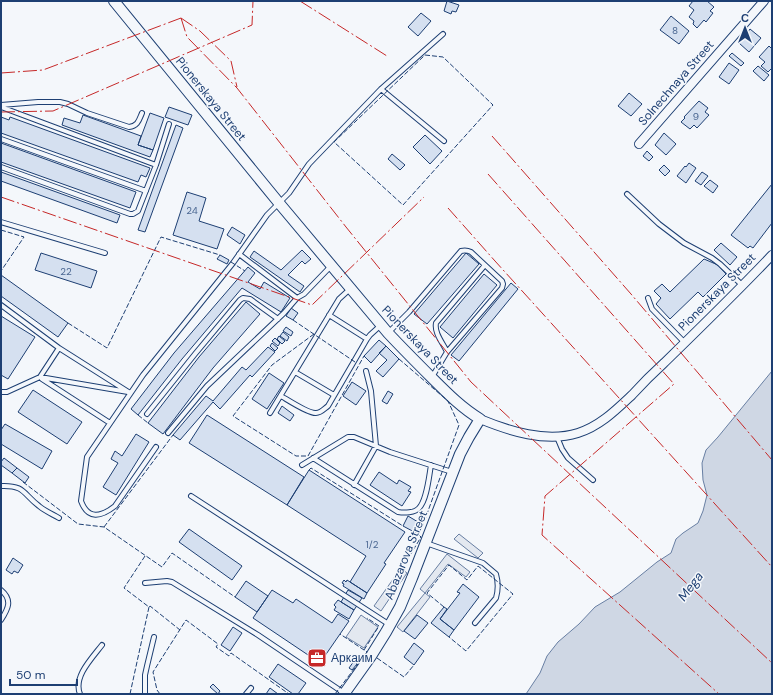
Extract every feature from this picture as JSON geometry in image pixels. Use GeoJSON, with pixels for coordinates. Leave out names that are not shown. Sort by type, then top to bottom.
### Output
{"type":"FeatureCollection","features":[{"type":"Feature","properties":{"kind":"street","name":"Pionerskaya Street"},"geometry":{"type":"LineString","coordinates":[[114,1],[350,289],[385,329],[431,377],[466,410],[480,419],[494,425],[532,434],[557,436],[576,434],[598,424],[620,406],[685,343],[772,255]]}},
{"type":"Feature","properties":{"kind":"street","name":"Solnechnaya Street"},"geometry":{"type":"LineString","coordinates":[[639,144],[764,1]]}},
{"type":"Feature","properties":{"kind":"street","name":"Abazarova Street"},"geometry":{"type":"LineString","coordinates":[[344,694],[371,656],[400,607],[452,473],[463,448],[480,419]]}},
{"type":"Feature","properties":{"kind":"lane"},"geometry":{"type":"LineString","coordinates":[[156,447],[115,506],[100,514],[88,512],[81,501],[87,457],[143,375],[239,254],[267,215],[295,186],[309,164],[381,89],[443,34]]}},
{"type":"Feature","properties":{"kind":"lane"},"geometry":{"type":"LineString","coordinates":[[381,89],[444,141]]}},
{"type":"Feature","properties":{"kind":"lane"},"geometry":{"type":"LineString","coordinates":[[1,106],[38,102],[60,102],[129,127],[138,123],[142,113]]}},
{"type":"Feature","properties":{"kind":"lane"},"geometry":{"type":"LineString","coordinates":[[1,106],[156,165]]}},
{"type":"Feature","properties":{"kind":"lane"},"geometry":{"type":"LineString","coordinates":[[1,167],[133,214],[138,211],[146,191],[169,124]]}},
{"type":"Feature","properties":{"kind":"lane"},"geometry":{"type":"LineString","coordinates":[[1,138],[146,191]]}},
{"type":"Feature","properties":{"kind":"lane"},"geometry":{"type":"LineString","coordinates":[[627,194],[659,224],[684,242],[712,258],[743,286]]}},
{"type":"Feature","properties":{"kind":"lane"},"geometry":{"type":"LineString","coordinates":[[1,222],[105,253]]}},
{"type":"Feature","properties":{"kind":"lane"},"geometry":{"type":"LineString","coordinates":[[281,396],[310,412],[317,413],[322,411],[328,406],[366,339],[370,335],[385,329],[409,312],[461,251],[468,250],[502,281],[502,288],[448,352],[431,377]]}},
{"type":"Feature","properties":{"kind":"lane"},"geometry":{"type":"LineString","coordinates":[[239,254],[297,298]]}},
{"type":"Feature","properties":{"kind":"lane"},"geometry":{"type":"LineString","coordinates":[[448,352],[437,332],[436,323],[485,265]]}},
{"type":"Feature","properties":{"kind":"lane"},"geometry":{"type":"LineString","coordinates":[[168,433],[207,386],[278,319],[297,298],[304,294],[331,266]]}},
{"type":"Feature","properties":{"kind":"lane"},"geometry":{"type":"LineString","coordinates":[[270,413],[339,299],[350,289]]}},
{"type":"Feature","properties":{"kind":"lane"},"geometry":{"type":"LineString","coordinates":[[147,414],[240,300],[243,298],[250,299],[278,319]]}},
{"type":"Feature","properties":{"kind":"lane"},"geometry":{"type":"LineString","coordinates":[[648,298],[652,309],[685,343]]}},
{"type":"Feature","properties":{"kind":"lane"},"geometry":{"type":"LineString","coordinates":[[1,305],[59,348],[130,393]]}},
{"type":"Feature","properties":{"kind":"lane"},"geometry":{"type":"LineString","coordinates":[[329,315],[366,339]]}},
{"type":"Feature","properties":{"kind":"lane"},"geometry":{"type":"LineString","coordinates":[[1,392],[7,392],[40,377],[59,348]]}},
{"type":"Feature","properties":{"kind":"lane"},"geometry":{"type":"LineString","coordinates":[[354,485],[376,446],[371,391],[366,371]]}},
{"type":"Feature","properties":{"kind":"lane"},"geometry":{"type":"LineString","coordinates":[[295,372],[334,395]]}},
{"type":"Feature","properties":{"kind":"lane"},"geometry":{"type":"LineString","coordinates":[[40,377],[130,393]]}},
{"type":"Feature","properties":{"kind":"lane"},"geometry":{"type":"LineString","coordinates":[[40,377],[110,423]]}},
{"type":"Feature","properties":{"kind":"lane"},"geometry":{"type":"LineString","coordinates":[[557,436],[562,449],[568,458],[593,480]]}},
{"type":"Feature","properties":{"kind":"lane"},"geometry":{"type":"LineString","coordinates":[[302,465],[348,437],[354,437],[390,452],[452,473]]}},
{"type":"Feature","properties":{"kind":"lane"},"geometry":{"type":"LineString","coordinates":[[313,458],[398,512],[403,513],[419,509],[427,489],[431,465]]}},
{"type":"Feature","properties":{"kind":"lane"},"geometry":{"type":"LineString","coordinates":[[1,486],[12,486],[19,488],[39,506],[59,518]]}},
{"type":"Feature","properties":{"kind":"lane"},"geometry":{"type":"LineString","coordinates":[[191,496],[390,625]]}},
{"type":"Feature","properties":{"kind":"lane"},"geometry":{"type":"LineString","coordinates":[[426,543],[483,563],[497,575],[496,598],[475,623]]}},
{"type":"Feature","properties":{"kind":"lane"},"geometry":{"type":"LineString","coordinates":[[145,583],[172,582],[258,635],[344,694]]}},
{"type":"Feature","properties":{"kind":"lane"},"geometry":{"type":"LineString","coordinates":[[1,590],[7,597],[8,601],[8,607],[1,620]]}},
{"type":"Feature","properties":{"kind":"lane"},"geometry":{"type":"LineString","coordinates":[[145,694],[145,676],[154,637]]}},
{"type":"Feature","properties":{"kind":"lane"},"geometry":{"type":"LineString","coordinates":[[80,694],[78,685],[81,674],[102,645]]}},
{"type":"Feature","properties":{"kind":"lane"},"geometry":{"type":"LineString","coordinates":[[246,694],[251,688]]}},
{"type":"Feature","properties":{"kind":"shaded area"},"geometry":{"type":"Polygon","coordinates":[[[459,534],[483,553],[478,558],[454,539],[459,534]]]}},
{"type":"Feature","properties":{"kind":"shaded area"},"geometry":{"type":"Polygon","coordinates":[[[447,554],[470,572],[466,577],[448,564],[425,593],[420,589],[447,554]]]}},
{"type":"Feature","properties":{"kind":"shaded area"},"geometry":{"type":"Polygon","coordinates":[[[401,568],[407,573],[381,611],[374,606],[401,568]]]}},
{"type":"Feature","properties":{"kind":"shaded area"},"geometry":{"type":"Polygon","coordinates":[[[425,593],[430,597],[403,632],[397,627],[425,593]]]}},
{"type":"Feature","properties":{"kind":"shaded area"},"geometry":{"type":"Polygon","coordinates":[[[361,615],[378,627],[364,648],[346,637],[361,615]]]}},
{"type":"Feature","properties":{"kind":"water","name":"Mega"},"geometry":{"type":"Polygon","coordinates":[[[772,371],[772,694],[526,694],[540,673],[547,656],[558,642],[579,624],[595,607],[620,592],[657,562],[671,553],[676,539],[698,523],[707,495],[703,480],[702,463],[706,450],[772,371]]]}},
{"type":"Feature","properties":{"kind":"building"},"geometry":{"type":"Polygon","coordinates":[[[447,1],[459,5],[456,12],[452,11],[451,14],[444,11],[447,1]]]}},
{"type":"Feature","properties":{"kind":"building"},"geometry":{"type":"Polygon","coordinates":[[[693,1],[707,1],[714,7],[710,11],[713,13],[706,22],[704,20],[697,28],[693,24],[694,21],[689,17],[694,10],[689,6],[693,1]]]}},
{"type":"Feature","properties":{"kind":"building"},"geometry":{"type":"Polygon","coordinates":[[[421,13],[431,21],[418,36],[408,27],[421,13]]]}},
{"type":"Feature","properties":{"kind":"building"},"geometry":{"type":"Polygon","coordinates":[[[671,16],[689,31],[679,44],[660,30],[671,16]]]}},
{"type":"Feature","properties":{"kind":"building"},"geometry":{"type":"Polygon","coordinates":[[[750,29],[761,38],[749,52],[739,43],[750,29]]]}},
{"type":"Feature","properties":{"kind":"building"},"geometry":{"type":"Polygon","coordinates":[[[769,46],[772,49],[772,68],[768,72],[761,66],[765,62],[759,57],[769,46]]]}},
{"type":"Feature","properties":{"kind":"building"},"geometry":{"type":"Polygon","coordinates":[[[732,53],[744,63],[741,66],[729,56],[732,53]]]}},
{"type":"Feature","properties":{"kind":"building"},"geometry":{"type":"Polygon","coordinates":[[[729,63],[739,70],[729,84],[719,77],[729,63]]]}},
{"type":"Feature","properties":{"kind":"building"},"geometry":{"type":"Polygon","coordinates":[[[758,66],[769,75],[764,81],[753,71],[758,66]]]}},
{"type":"Feature","properties":{"kind":"building"},"geometry":{"type":"Polygon","coordinates":[[[629,93],[642,104],[631,116],[618,106],[629,93]]]}},
{"type":"Feature","properties":{"kind":"building"},"geometry":{"type":"Polygon","coordinates":[[[699,101],[708,108],[705,112],[709,115],[697,128],[694,125],[690,129],[681,122],[699,101]]]}},
{"type":"Feature","properties":{"kind":"building"},"geometry":{"type":"Polygon","coordinates":[[[169,107],[192,115],[188,125],[165,117],[169,107]]]}},
{"type":"Feature","properties":{"kind":"building"},"geometry":{"type":"Polygon","coordinates":[[[150,113],[164,118],[153,150],[138,145],[150,113]]]}},
{"type":"Feature","properties":{"kind":"building"},"geometry":{"type":"Polygon","coordinates":[[[83,115],[141,136],[138,145],[153,150],[150,157],[62,125],[64,118],[80,123],[83,115]]]}},
{"type":"Feature","properties":{"kind":"building"},"geometry":{"type":"Polygon","coordinates":[[[1,117],[9,120],[10,117],[150,168],[146,177],[141,175],[138,182],[1,133],[1,117]]]}},
{"type":"Feature","properties":{"kind":"building"},"geometry":{"type":"Polygon","coordinates":[[[176,125],[183,128],[145,232],[138,230],[176,125]]]}},
{"type":"Feature","properties":{"kind":"building"},"geometry":{"type":"Polygon","coordinates":[[[664,133],[676,144],[666,155],[655,145],[664,133]]]}},
{"type":"Feature","properties":{"kind":"building"},"geometry":{"type":"Polygon","coordinates":[[[425,135],[442,151],[430,164],[413,147],[425,135]]]}},
{"type":"Feature","properties":{"kind":"building"},"geometry":{"type":"Polygon","coordinates":[[[1,143],[136,192],[130,208],[1,162],[1,143]]]}},
{"type":"Feature","properties":{"kind":"building"},"geometry":{"type":"Polygon","coordinates":[[[647,151],[653,157],[649,161],[643,156],[647,151]]]}},
{"type":"Feature","properties":{"kind":"building"},"geometry":{"type":"Polygon","coordinates":[[[392,154],[405,165],[400,170],[388,159],[392,154]]]}},
{"type":"Feature","properties":{"kind":"building"},"geometry":{"type":"Polygon","coordinates":[[[689,163],[696,168],[686,183],[677,176],[689,163]]]}},
{"type":"Feature","properties":{"kind":"building"},"geometry":{"type":"Polygon","coordinates":[[[664,165],[670,171],[665,176],[659,170],[664,165]]]}},
{"type":"Feature","properties":{"kind":"building"},"geometry":{"type":"Polygon","coordinates":[[[1,172],[120,215],[117,223],[1,181],[1,172]]]}},
{"type":"Feature","properties":{"kind":"building"},"geometry":{"type":"Polygon","coordinates":[[[702,172],[708,176],[701,185],[695,181],[702,172]]]}},
{"type":"Feature","properties":{"kind":"building"},"geometry":{"type":"Polygon","coordinates":[[[710,180],[718,186],[713,193],[704,186],[710,180]]]}},
{"type":"Feature","properties":{"kind":"building"},"geometry":{"type":"Polygon","coordinates":[[[772,184],[772,223],[753,248],[750,246],[748,248],[731,235],[772,184]]]}},
{"type":"Feature","properties":{"kind":"building"},"geometry":{"type":"Polygon","coordinates":[[[187,192],[206,198],[199,221],[224,229],[217,249],[173,235],[187,192]]]}},
{"type":"Feature","properties":{"kind":"building"},"geometry":{"type":"Polygon","coordinates":[[[232,227],[245,235],[240,244],[227,235],[232,227]]]}},
{"type":"Feature","properties":{"kind":"building"},"geometry":{"type":"Polygon","coordinates":[[[721,243],[737,257],[730,265],[714,250],[721,243]]]}},
{"type":"Feature","properties":{"kind":"building"},"geometry":{"type":"Polygon","coordinates":[[[302,250],[311,259],[305,264],[302,261],[288,275],[304,286],[300,292],[250,257],[254,251],[281,270],[302,250]]]}},
{"type":"Feature","properties":{"kind":"building"},"geometry":{"type":"Polygon","coordinates":[[[41,253],[97,271],[91,288],[35,270],[41,253]]]}},
{"type":"Feature","properties":{"kind":"building"},"geometry":{"type":"Polygon","coordinates":[[[466,253],[479,264],[427,324],[414,314],[466,253]]]}},
{"type":"Feature","properties":{"kind":"building"},"geometry":{"type":"Polygon","coordinates":[[[220,255],[229,260],[227,264],[217,259],[220,255]]]}},
{"type":"Feature","properties":{"kind":"building"},"geometry":{"type":"Polygon","coordinates":[[[704,259],[718,265],[726,274],[703,297],[698,292],[670,319],[656,304],[661,298],[654,291],[662,284],[670,292],[704,259]]]}},
{"type":"Feature","properties":{"kind":"building"},"geometry":{"type":"Polygon","coordinates":[[[248,267],[255,273],[248,282],[260,289],[264,282],[290,298],[281,312],[242,288],[182,359],[138,415],[131,409],[174,353],[248,267]]]}},
{"type":"Feature","properties":{"kind":"building"},"geometry":{"type":"Polygon","coordinates":[[[484,274],[497,285],[453,338],[440,327],[484,274]]]}},
{"type":"Feature","properties":{"kind":"building"},"geometry":{"type":"Polygon","coordinates":[[[1,275],[68,323],[58,337],[1,296],[1,275]]]}},
{"type":"Feature","properties":{"kind":"building"},"geometry":{"type":"Polygon","coordinates":[[[511,283],[518,289],[459,361],[451,355],[511,283]]]}},
{"type":"Feature","properties":{"kind":"building"},"geometry":{"type":"Polygon","coordinates":[[[246,302],[260,314],[213,368],[163,434],[148,423],[199,357],[246,302]]]}},
{"type":"Feature","properties":{"kind":"building"},"geometry":{"type":"Polygon","coordinates":[[[291,308],[298,313],[293,320],[286,316],[291,308]]]}},
{"type":"Feature","properties":{"kind":"building"},"geometry":{"type":"Polygon","coordinates":[[[1,316],[35,337],[8,379],[1,375],[1,316]]]}},
{"type":"Feature","properties":{"kind":"building"},"geometry":{"type":"Polygon","coordinates":[[[286,327],[293,332],[291,336],[283,331],[286,327]]]}},
{"type":"Feature","properties":{"kind":"building"},"geometry":{"type":"Polygon","coordinates":[[[283,332],[289,337],[287,341],[280,336],[283,332]]]}},
{"type":"Feature","properties":{"kind":"building"},"geometry":{"type":"Polygon","coordinates":[[[279,336],[285,341],[282,344],[277,339],[279,336]]]}},
{"type":"Feature","properties":{"kind":"building"},"geometry":{"type":"Polygon","coordinates":[[[275,338],[280,343],[278,346],[272,341],[275,338]]]}},
{"type":"Feature","properties":{"kind":"building"},"geometry":{"type":"Polygon","coordinates":[[[379,340],[386,346],[371,363],[364,356],[379,340]]]}},
{"type":"Feature","properties":{"kind":"building"},"geometry":{"type":"Polygon","coordinates":[[[272,343],[278,348],[275,351],[270,346],[272,343]]]}},
{"type":"Feature","properties":{"kind":"building"},"geometry":{"type":"Polygon","coordinates":[[[386,346],[399,359],[383,377],[376,371],[387,360],[379,353],[386,346]]]}},
{"type":"Feature","properties":{"kind":"building"},"geometry":{"type":"Polygon","coordinates":[[[268,347],[275,352],[252,377],[250,375],[220,409],[213,402],[180,440],[173,435],[206,396],[213,401],[242,367],[246,370],[268,347]]]}},
{"type":"Feature","properties":{"kind":"building"},"geometry":{"type":"Polygon","coordinates":[[[269,373],[284,383],[267,409],[252,399],[269,373]]]}},
{"type":"Feature","properties":{"kind":"building"},"geometry":{"type":"Polygon","coordinates":[[[352,382],[366,391],[356,405],[343,396],[352,382]]]}},
{"type":"Feature","properties":{"kind":"building"},"geometry":{"type":"Polygon","coordinates":[[[33,390],[82,422],[67,444],[18,412],[33,390]]]}},
{"type":"Feature","properties":{"kind":"building"},"geometry":{"type":"Polygon","coordinates":[[[388,391],[393,394],[387,404],[382,401],[388,391]]]}},
{"type":"Feature","properties":{"kind":"building"},"geometry":{"type":"Polygon","coordinates":[[[282,406],[294,415],[290,421],[278,413],[282,406]]]}},
{"type":"Feature","properties":{"kind":"building"},"geometry":{"type":"Polygon","coordinates":[[[207,415],[304,477],[287,505],[189,443],[207,415]]]}},
{"type":"Feature","properties":{"kind":"building"},"geometry":{"type":"Polygon","coordinates":[[[5,424],[52,451],[42,469],[1,444],[1,430],[5,424]]]}},
{"type":"Feature","properties":{"kind":"building"},"geometry":{"type":"Polygon","coordinates":[[[136,434],[149,442],[116,495],[103,487],[118,463],[111,459],[115,451],[122,456],[136,434]]]}},
{"type":"Feature","properties":{"kind":"building"},"geometry":{"type":"Polygon","coordinates":[[[4,458],[17,468],[12,473],[1,465],[4,458]]]}},
{"type":"Feature","properties":{"kind":"building"},"geometry":{"type":"Polygon","coordinates":[[[17,468],[29,477],[25,483],[12,473],[17,468]]]}},
{"type":"Feature","properties":{"kind":"building"},"geometry":{"type":"Polygon","coordinates":[[[309,470],[405,532],[384,563],[386,564],[367,593],[350,582],[366,556],[287,505],[309,470]]]}},
{"type":"Feature","properties":{"kind":"building"},"geometry":{"type":"Polygon","coordinates":[[[379,472],[397,484],[399,480],[411,487],[408,491],[411,492],[402,506],[370,485],[379,472]]]}},
{"type":"Feature","properties":{"kind":"building"},"geometry":{"type":"Polygon","coordinates":[[[408,516],[423,525],[418,534],[403,526],[408,516]]]}},
{"type":"Feature","properties":{"kind":"building"},"geometry":{"type":"Polygon","coordinates":[[[189,529],[242,566],[232,580],[179,542],[189,529]]]}},
{"type":"Feature","properties":{"kind":"building"},"geometry":{"type":"Polygon","coordinates":[[[13,558],[23,565],[18,573],[14,571],[12,574],[6,570],[13,558]]]}},
{"type":"Feature","properties":{"kind":"building"},"geometry":{"type":"Polygon","coordinates":[[[344,580],[346,582],[347,580],[367,593],[364,599],[343,586],[344,584],[342,583],[344,580]]]}},
{"type":"Feature","properties":{"kind":"building"},"geometry":{"type":"Polygon","coordinates":[[[246,581],[268,596],[257,612],[235,597],[246,581]]]}},
{"type":"Feature","properties":{"kind":"building"},"geometry":{"type":"Polygon","coordinates":[[[463,584],[479,597],[454,630],[440,619],[460,593],[457,592],[463,584]]]}},
{"type":"Feature","properties":{"kind":"building"},"geometry":{"type":"Polygon","coordinates":[[[272,590],[293,603],[296,599],[332,623],[338,614],[349,621],[320,663],[253,618],[272,590]]]}},
{"type":"Feature","properties":{"kind":"building"},"geometry":{"type":"Polygon","coordinates":[[[348,590],[362,598],[354,610],[341,602],[348,590]]]}},
{"type":"Feature","properties":{"kind":"building"},"geometry":{"type":"Polygon","coordinates":[[[338,600],[354,610],[349,619],[334,610],[336,607],[334,605],[338,600]]]}},
{"type":"Feature","properties":{"kind":"building"},"geometry":{"type":"Polygon","coordinates":[[[444,607],[447,609],[440,619],[454,630],[449,637],[431,623],[444,607]]]}},
{"type":"Feature","properties":{"kind":"building"},"geometry":{"type":"Polygon","coordinates":[[[417,615],[428,623],[415,639],[404,631],[417,615]]]}},
{"type":"Feature","properties":{"kind":"building"},"geometry":{"type":"Polygon","coordinates":[[[233,627],[242,633],[230,651],[221,645],[233,627]]]}},
{"type":"Feature","properties":{"kind":"building"},"geometry":{"type":"Polygon","coordinates":[[[414,643],[424,651],[414,665],[404,657],[414,643]]]}},
{"type":"Feature","properties":{"kind":"building"},"geometry":{"type":"Polygon","coordinates":[[[354,661],[357,664],[352,670],[349,668],[354,661]]]}},
{"type":"Feature","properties":{"kind":"building"},"geometry":{"type":"Polygon","coordinates":[[[278,664],[306,683],[298,694],[293,694],[269,677],[278,664]]]}},
{"type":"Feature","properties":{"kind":"building"},"geometry":{"type":"Polygon","coordinates":[[[213,684],[220,691],[218,694],[210,687],[213,684]]]}},
{"type":"Feature","properties":{"kind":"building"},"geometry":{"type":"Polygon","coordinates":[[[270,688],[278,694],[266,694],[270,688]]]}},
{"type":"Feature","properties":{"kind":"fence"},"geometry":{"type":"LineString","coordinates":[[425,55],[443,57],[493,105],[403,205],[334,142],[425,55]]}},
{"type":"Feature","properties":{"kind":"fence"},"geometry":{"type":"LineString","coordinates":[[1,230],[24,237],[1,271]]}},
{"type":"Feature","properties":{"kind":"fence"},"geometry":{"type":"LineString","coordinates":[[68,323],[107,348],[161,237],[220,255]]}},
{"type":"Feature","properties":{"kind":"fence"},"geometry":{"type":"LineString","coordinates":[[231,262],[245,271]]}},
{"type":"Feature","properties":{"kind":"fence"},"geometry":{"type":"LineString","coordinates":[[293,320],[355,362]]}},
{"type":"Feature","properties":{"kind":"fence"},"geometry":{"type":"LineString","coordinates":[[314,334],[272,365],[233,416],[296,456],[308,456],[364,356]]}},
{"type":"Feature","properties":{"kind":"fence"},"geometry":{"type":"LineString","coordinates":[[399,359],[448,401],[459,425],[423,525]]}},
{"type":"Feature","properties":{"kind":"fence"},"geometry":{"type":"LineString","coordinates":[[138,415],[148,423]]}},
{"type":"Feature","properties":{"kind":"fence"},"geometry":{"type":"LineString","coordinates":[[104,527],[173,435]]}},
{"type":"Feature","properties":{"kind":"fence"},"geometry":{"type":"LineString","coordinates":[[309,470],[311,468],[403,526]]}},
{"type":"Feature","properties":{"kind":"fence"},"geometry":{"type":"LineString","coordinates":[[23,482],[78,524],[104,527],[162,567],[172,553],[235,597]]}},
{"type":"Feature","properties":{"kind":"fence"},"geometry":{"type":"LineString","coordinates":[[406,562],[421,537],[418,534]]}},
{"type":"Feature","properties":{"kind":"fence"},"geometry":{"type":"LineString","coordinates":[[145,556],[124,588],[180,630]]}},
{"type":"Feature","properties":{"kind":"fence"},"geometry":{"type":"LineString","coordinates":[[444,607],[427,593],[449,565],[467,580],[478,566],[513,594],[466,651],[449,637]]}},
{"type":"Feature","properties":{"kind":"fence"},"geometry":{"type":"LineString","coordinates":[[130,694],[149,607]]}},
{"type":"Feature","properties":{"kind":"fence"},"geometry":{"type":"LineString","coordinates":[[364,650],[379,626],[367,618]]}},
{"type":"Feature","properties":{"kind":"fence"},"geometry":{"type":"LineString","coordinates":[[160,694],[157,690],[153,672],[186,620],[218,644],[216,647],[229,656],[231,653],[289,694]]}},
{"type":"Feature","properties":{"kind":"fence"},"geometry":{"type":"LineString","coordinates":[[335,694],[367,652],[340,634]]}},
{"type":"Feature","properties":{"kind":"fence"},"geometry":{"type":"LineString","coordinates":[[377,658],[404,677],[414,665]]}},
{"type":"Feature","properties":{"kind":"power"},"geometry":{"type":"LineString","coordinates":[[1,112],[53,111],[252,25],[253,1]]}},
{"type":"Feature","properties":{"kind":"power"},"geometry":{"type":"LineString","coordinates":[[300,1],[387,56]]}},
{"type":"Feature","properties":{"kind":"power"},"geometry":{"type":"LineString","coordinates":[[181,18],[187,37],[237,88],[346,227],[471,382],[772,663]]}},
{"type":"Feature","properties":{"kind":"power"},"geometry":{"type":"LineString","coordinates":[[181,18],[200,31],[231,61],[237,87]]}},
{"type":"Feature","properties":{"kind":"power"},"geometry":{"type":"LineString","coordinates":[[1,73],[43,70],[181,18]]}},
{"type":"Feature","properties":{"kind":"power"},"geometry":{"type":"LineString","coordinates":[[492,136],[631,294],[772,460]]}},
{"type":"Feature","properties":{"kind":"power"},"geometry":{"type":"LineString","coordinates":[[488,174],[674,384],[545,496],[542,535],[719,694]]}},
{"type":"Feature","properties":{"kind":"power"},"geometry":{"type":"LineString","coordinates":[[1,197],[312,305],[424,197]]}},
{"type":"Feature","properties":{"kind":"power"},"geometry":{"type":"LineString","coordinates":[[448,208],[772,567]]}},
{"type":"Feature","properties":{"kind":"place","name":"Аркаим"},"geometry":{"type":"Point","coordinates":[317,658]}}]}
